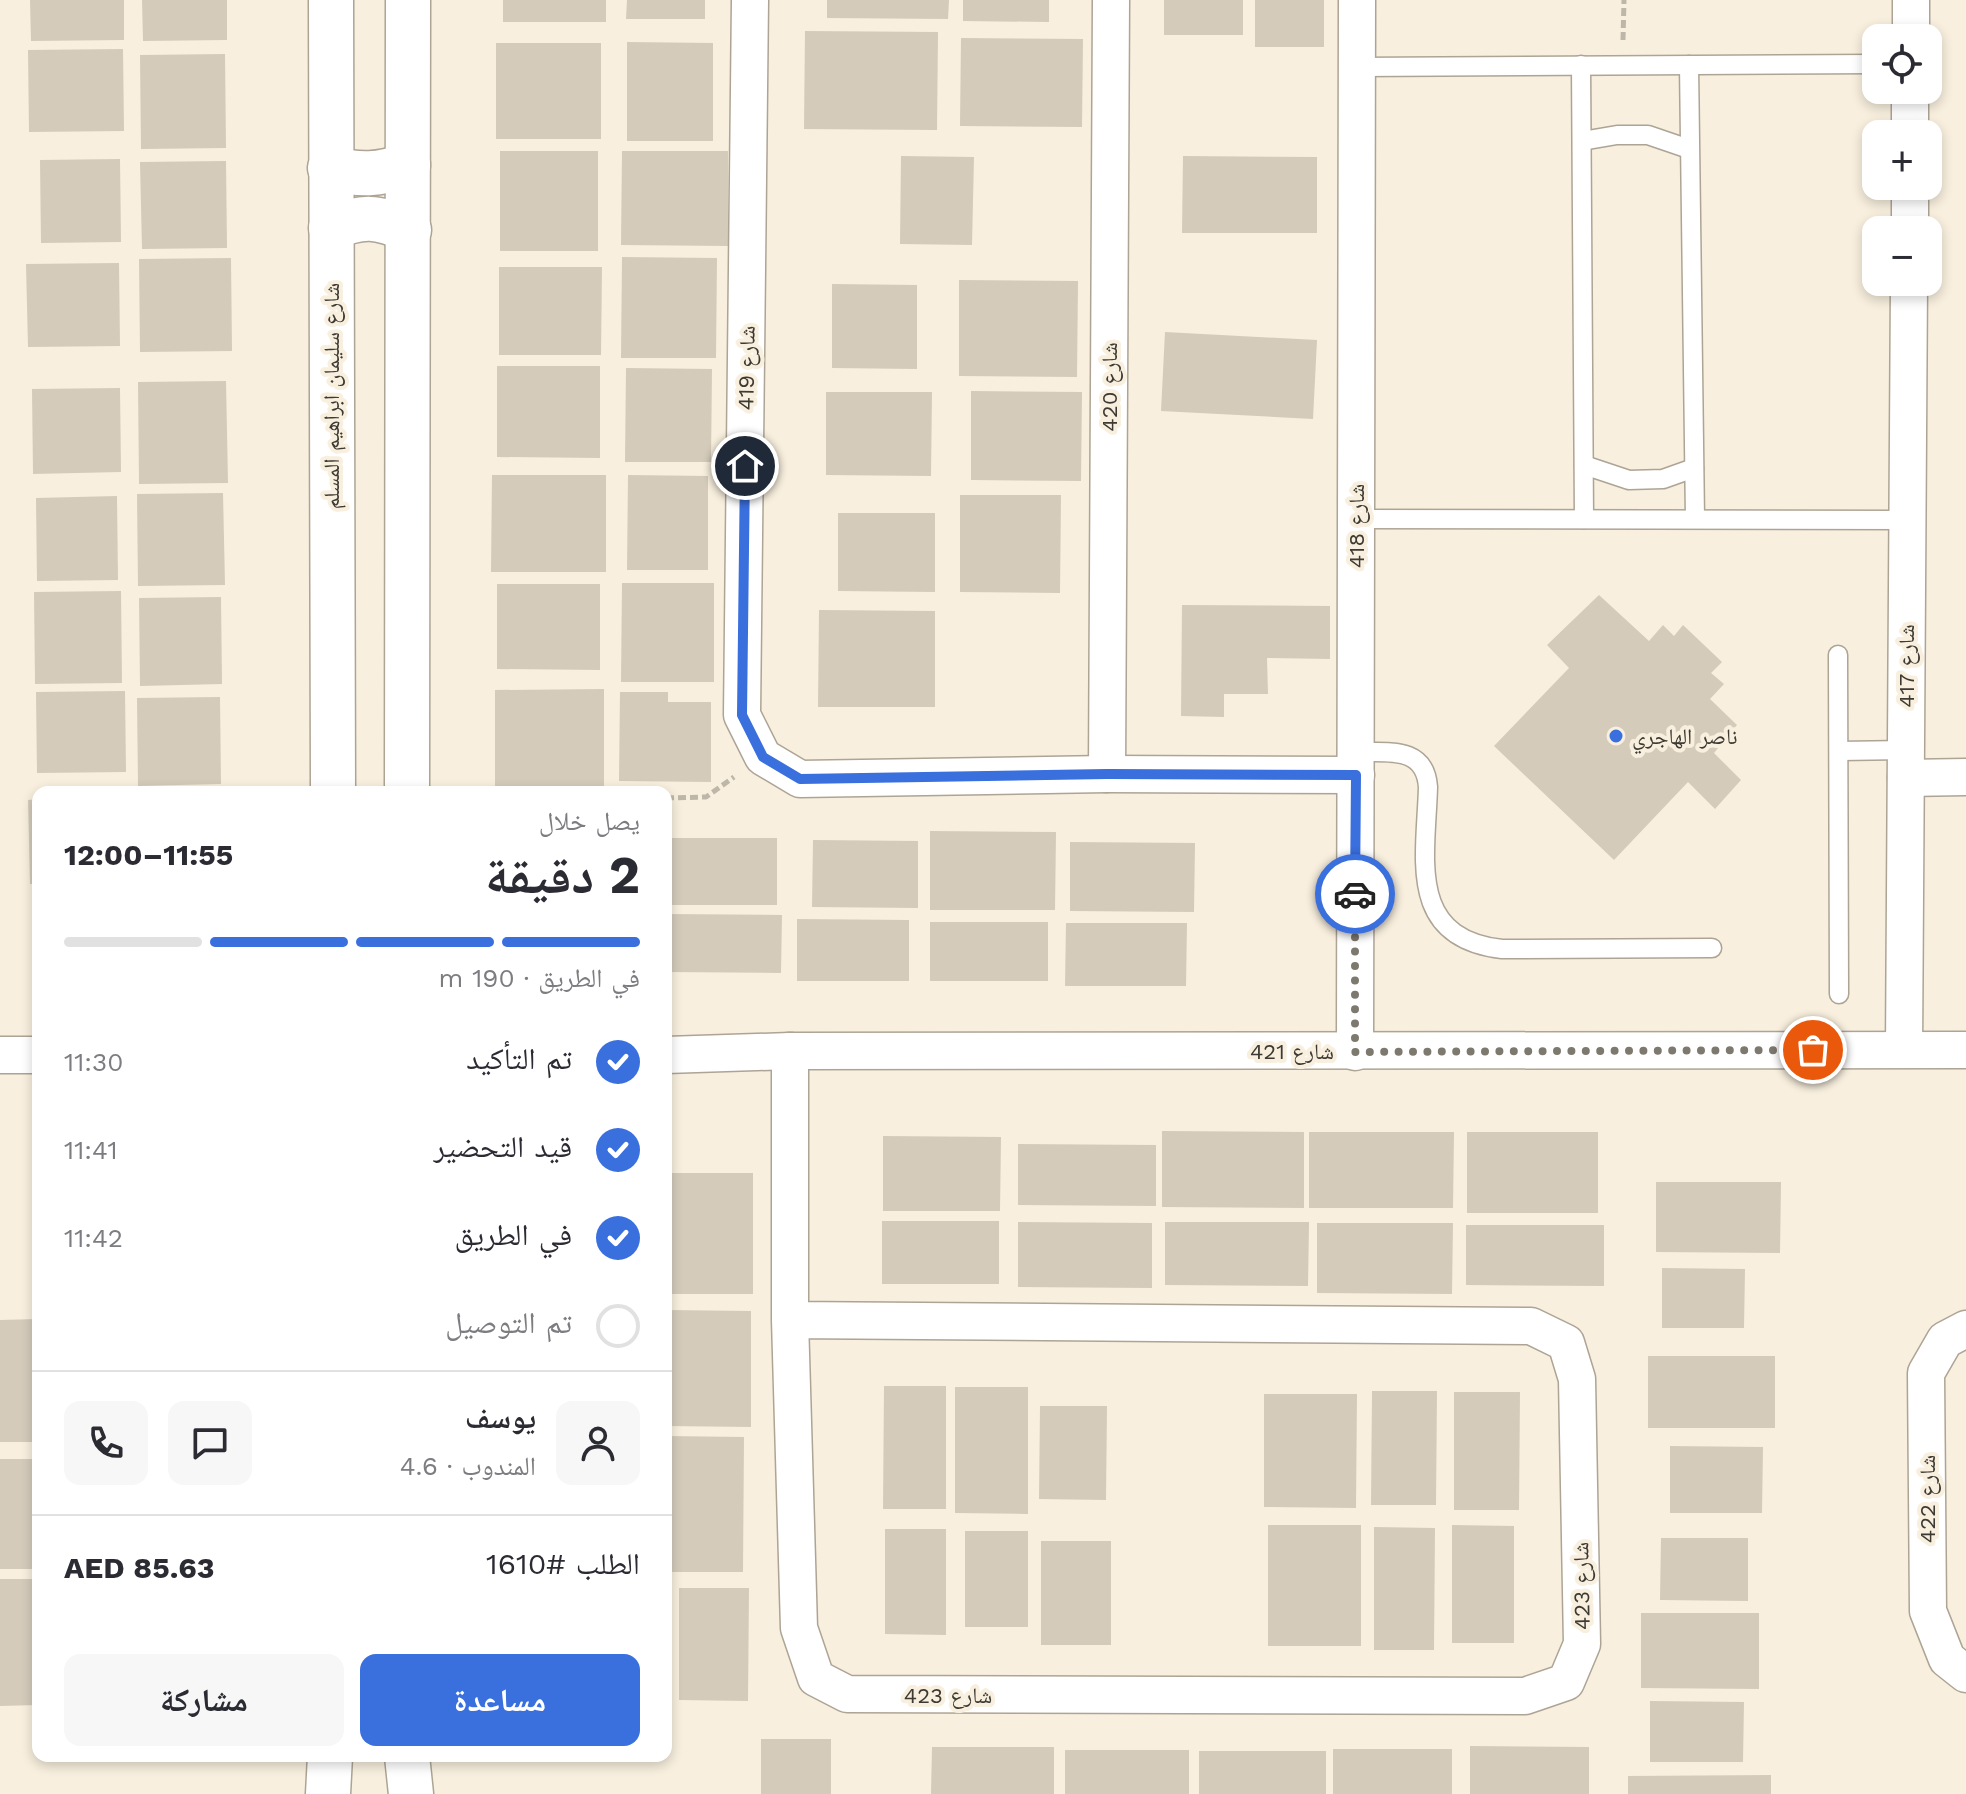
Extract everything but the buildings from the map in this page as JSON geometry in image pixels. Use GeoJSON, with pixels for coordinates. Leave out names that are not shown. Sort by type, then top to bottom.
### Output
{"type":"FeatureCollection","features":[{"type":"Feature","properties":{"kind":"street","name":"شارع سليمان ابراهيم المسلم"},"geometry":{"type":"LineString","coordinates":[[331,0],[333,786]]}},
{"type":"Feature","properties":{"kind":"street"},"geometry":{"type":"LineString","coordinates":[[407,786],[408,0]]}},
{"type":"Feature","properties":{"kind":"street","name":"شارع 419"},"geometry":{"type":"LineString","coordinates":[[750,0],[742,715],[763,757]]}},
{"type":"Feature","properties":{"kind":"street","name":"شارع 420"},"geometry":{"type":"LineString","coordinates":[[1107,774],[1111,0]]}},
{"type":"Feature","properties":{"kind":"street","name":"شارع 418"},"geometry":{"type":"LineString","coordinates":[[1355,1052],[1357,0]]}},
{"type":"Feature","properties":{"kind":"street"},"geometry":{"type":"LineString","coordinates":[[1911,0],[1911,24]]}},
{"type":"Feature","properties":{"kind":"street"},"geometry":{"type":"LineString","coordinates":[[330,168],[369,174],[408,165]]}},
{"type":"Feature","properties":{"kind":"street"},"geometry":{"type":"LineString","coordinates":[[331,228],[350,220],[370,218],[409,230]]}},
{"type":"Feature","properties":{"kind":"street","name":"شارع 417"},"geometry":{"type":"LineString","coordinates":[[1904,1049],[1909,296]]}},
{"type":"Feature","properties":{"kind":"street"},"geometry":{"type":"LineString","coordinates":[[763,757],[800,779],[1107,774],[1356,763]]}},
{"type":"Feature","properties":{"kind":"street"},"geometry":{"type":"LineString","coordinates":[[1906,764],[1966,777]]}},
{"type":"Feature","properties":{"kind":"street","name":"شارع 421"},"geometry":{"type":"LineString","coordinates":[[672,1055],[790,1051],[1966,1050]]}},
{"type":"Feature","properties":{"kind":"street","name":"شارع 423"},"geometry":{"type":"LineString","coordinates":[[790,1051],[790,1320],[799,1628],[816,1678],[847,1694],[1525,1696],[1566,1682],[1582,1644],[1577,1379],[1566,1343],[1531,1326],[790,1320]]}},
{"type":"Feature","properties":{"kind":"street"},"geometry":{"type":"LineString","coordinates":[[0,1055],[32,1055]]}},
{"type":"Feature","properties":{"kind":"street","name":"شارع 422"},"geometry":{"type":"LineString","coordinates":[[1966,1329],[1945,1340],[1926,1373],[1928,1611],[1947,1659],[1966,1674]]}},
{"type":"Feature","properties":{"kind":"street"},"geometry":{"type":"LineString","coordinates":[[328,1794],[330,1762]]}},
{"type":"Feature","properties":{"kind":"street"},"geometry":{"type":"LineString","coordinates":[[408,1762],[411,1794]]}},
{"type":"Feature","properties":{"kind":"lane"},"geometry":{"type":"LineString","coordinates":[[1357,67],[1862,64]]}},
{"type":"Feature","properties":{"kind":"lane"},"geometry":{"type":"LineString","coordinates":[[1581,65],[1584,519]]}},
{"type":"Feature","properties":{"kind":"lane"},"geometry":{"type":"LineString","coordinates":[[1689,65],[1695,519]]}},
{"type":"Feature","properties":{"kind":"lane"},"geometry":{"type":"LineString","coordinates":[[1582,141],[1617,135],[1648,135],[1689,149]]}},
{"type":"Feature","properties":{"kind":"lane"},"geometry":{"type":"LineString","coordinates":[[1584,465],[1629,480],[1663,479],[1694,468]]}},
{"type":"Feature","properties":{"kind":"lane"},"geometry":{"type":"LineString","coordinates":[[1356,519],[1908,520]]}},
{"type":"Feature","properties":{"kind":"lane"},"geometry":{"type":"LineString","coordinates":[[1838,655],[1839,994]]}},
{"type":"Feature","properties":{"kind":"lane"},"geometry":{"type":"LineString","coordinates":[[1839,751],[1906,764]]}},
{"type":"Feature","properties":{"kind":"lane"},"geometry":{"type":"LineString","coordinates":[[1356,763],[1405,754],[1415,758],[1422,767],[1428,787],[1426,885],[1439,918],[1467,941],[1502,949],[1712,948]]}},
{"type":"Feature","properties":{"kind":"path"},"geometry":{"type":"LineString","coordinates":[[1623,65],[1624,0]]}},
{"type":"Feature","properties":{"kind":"path"},"geometry":{"type":"LineString","coordinates":[[672,798],[706,797],[763,757]]}},
{"type":"Feature","properties":{"kind":"way so far"},"geometry":{"type":"LineString","coordinates":[[1355,894],[1355,1052],[1813,1050]]}},
{"type":"Feature","properties":{"kind":"place","name":"ناصر الهاجري"},"geometry":{"type":"Point","coordinates":[1616,736]}},
{"type":"Feature","properties":{"kind":"route"},"geometry":{"type":"LineString","coordinates":[[745,466],[742,715],[763,757],[800,779],[1107,774],[1356,775],[1355,894]]}}]}
